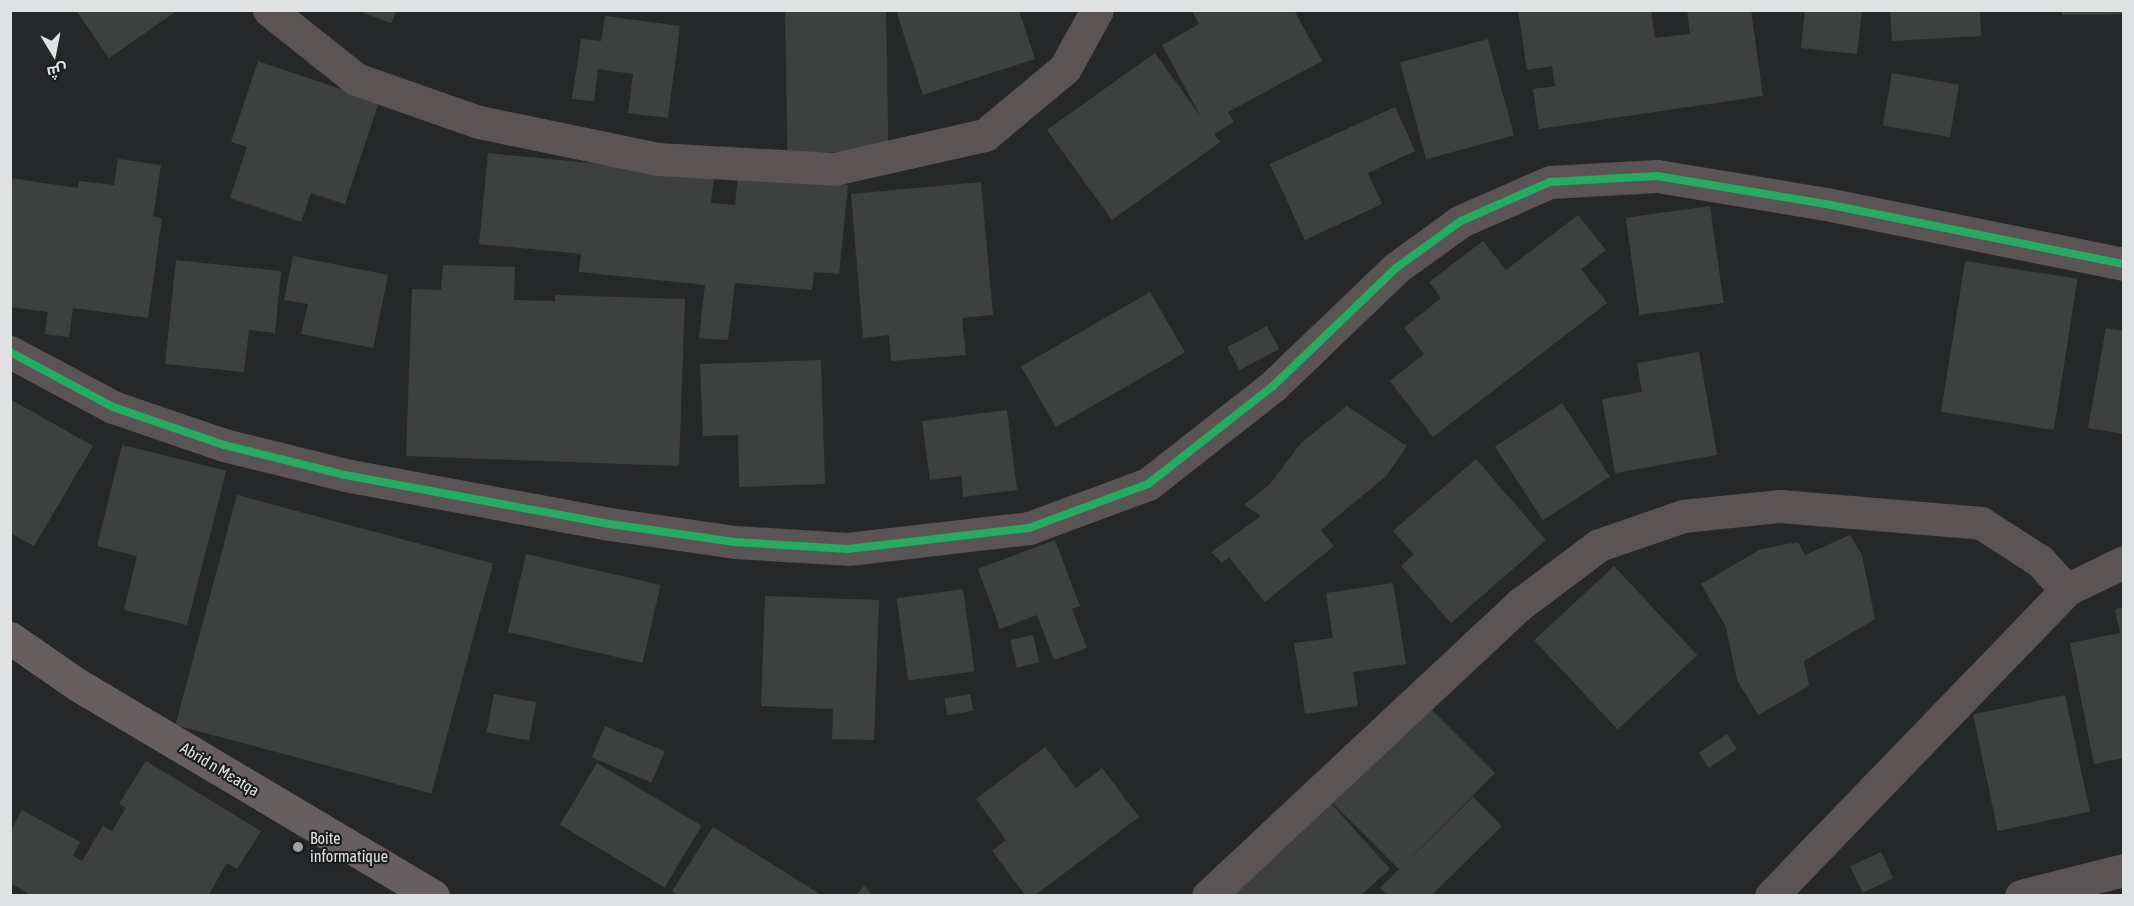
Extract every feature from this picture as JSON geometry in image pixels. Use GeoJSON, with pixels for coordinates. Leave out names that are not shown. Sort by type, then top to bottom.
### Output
{"type":"FeatureCollection","features":[{"type":"Feature","properties":{"kind":"main road","name":"Abrid n Mɛatqa"},"geometry":{"type":"LineString","coordinates":[[10,638],[78,685],[433,896]]}},
{"type":"Feature","properties":{"kind":"street"},"geometry":{"type":"LineString","coordinates":[[269,10],[357,79],[479,122],[657,159],[834,169],[985,135],[1065,68],[1097,10]]}},
{"type":"Feature","properties":{"kind":"street"},"geometry":{"type":"LineString","coordinates":[[10,352],[113,407],[224,445],[345,475],[610,524],[735,542],[848,549],[1029,528],[1148,484],[1273,386],[1396,268],[1461,221],[1550,183],[1657,177],[1826,204],[2124,264]]}},
{"type":"Feature","properties":{"kind":"street"},"geometry":{"type":"LineString","coordinates":[[1208,896],[1519,605],[1599,545],[1683,516],[1780,506],[1981,523],[2040,561],[2066,590]]}},
{"type":"Feature","properties":{"kind":"street"},"geometry":{"type":"LineString","coordinates":[[1771,896],[2066,590],[2124,562]]}},
{"type":"Feature","properties":{"kind":"street"},"geometry":{"type":"LineString","coordinates":[[2021,896],[2124,870]]}},
{"type":"Feature","properties":{"kind":"building"},"geometry":{"type":"Polygon","coordinates":[[[76,10],[178,10],[109,58],[76,10]]]}},
{"type":"Feature","properties":{"kind":"building"},"geometry":{"type":"Polygon","coordinates":[[[357,10],[397,10],[391,23],[357,10]]]}},
{"type":"Feature","properties":{"kind":"building"},"geometry":{"type":"Polygon","coordinates":[[[886,10],[888,151],[787,153],[785,12],[886,10]]]}},
{"type":"Feature","properties":{"kind":"building"},"geometry":{"type":"Polygon","coordinates":[[[896,10],[1019,10],[1035,59],[923,95],[896,10]]]}},
{"type":"Feature","properties":{"kind":"building"},"geometry":{"type":"Polygon","coordinates":[[[1191,10],[1294,10],[1322,61],[1228,112],[1234,122],[1214,134],[1220,142],[1112,220],[1047,130],[1155,53],[1201,117],[1162,45],[1199,24],[1191,10]]]}},
{"type":"Feature","properties":{"kind":"building"},"geometry":{"type":"Polygon","coordinates":[[[1518,10],[1651,10],[1655,38],[1690,34],[1687,10],[1751,10],[1763,96],[1539,129],[1533,89],[1555,86],[1552,66],[1527,70],[1518,10]]]}},
{"type":"Feature","properties":{"kind":"building"},"geometry":{"type":"Polygon","coordinates":[[[1805,10],[1862,10],[1857,54],[1801,48],[1805,10]]]}},
{"type":"Feature","properties":{"kind":"building"},"geometry":{"type":"Polygon","coordinates":[[[1890,10],[1980,10],[1981,36],[1892,41],[1890,10]]]}},
{"type":"Feature","properties":{"kind":"building"},"geometry":{"type":"Polygon","coordinates":[[[2062,10],[2124,10],[2124,14],[2062,15],[2062,10]]]}},
{"type":"Feature","properties":{"kind":"building"},"geometry":{"type":"Polygon","coordinates":[[[605,16],[680,26],[668,118],[628,113],[633,74],[598,69],[594,101],[572,99],[581,39],[601,41],[605,16]]]}},
{"type":"Feature","properties":{"kind":"building"},"geometry":{"type":"Polygon","coordinates":[[[1488,39],[1514,136],[1426,159],[1400,63],[1488,39]]]}},
{"type":"Feature","properties":{"kind":"building"},"geometry":{"type":"Polygon","coordinates":[[[258,61],[379,102],[345,204],[311,193],[301,222],[230,198],[247,147],[231,142],[258,61]]]}},
{"type":"Feature","properties":{"kind":"building"},"geometry":{"type":"Polygon","coordinates":[[[1892,73],[1959,85],[1950,137],[1883,125],[1892,73]]]}},
{"type":"Feature","properties":{"kind":"building"},"geometry":{"type":"Polygon","coordinates":[[[1395,107],[1415,151],[1368,173],[1382,204],[1305,240],[1270,164],[1395,107]]]}},
{"type":"Feature","properties":{"kind":"building"},"geometry":{"type":"Polygon","coordinates":[[[488,153],[714,175],[711,203],[735,205],[738,174],[848,185],[839,274],[814,272],[812,290],[735,283],[728,340],[699,338],[705,285],[579,272],[581,254],[479,244],[488,153]]]}},
{"type":"Feature","properties":{"kind":"building"},"geometry":{"type":"Polygon","coordinates":[[[118,159],[161,165],[153,217],[162,218],[148,318],[73,308],[69,337],[45,334],[48,312],[10,307],[10,178],[78,188],[79,181],[114,185],[118,159]]]}},
{"type":"Feature","properties":{"kind":"building"},"geometry":{"type":"Polygon","coordinates":[[[981,182],[993,315],[962,318],[966,355],[891,361],[889,335],[863,338],[851,194],[981,182]]]}},
{"type":"Feature","properties":{"kind":"building"},"geometry":{"type":"Polygon","coordinates":[[[1710,206],[1724,303],[1639,315],[1626,218],[1710,206]]]}},
{"type":"Feature","properties":{"kind":"building"},"geometry":{"type":"Polygon","coordinates":[[[1578,215],[1606,250],[1581,269],[1607,303],[1433,437],[1390,381],[1424,354],[1404,328],[1441,298],[1429,282],[1483,241],[1506,270],[1578,215]]]}},
{"type":"Feature","properties":{"kind":"building"},"geometry":{"type":"Polygon","coordinates":[[[293,256],[388,275],[373,348],[301,334],[308,304],[284,300],[293,256]]]}},
{"type":"Feature","properties":{"kind":"building"},"geometry":{"type":"Polygon","coordinates":[[[176,260],[281,271],[275,333],[249,330],[244,372],[165,364],[176,260]]]}},
{"type":"Feature","properties":{"kind":"building"},"geometry":{"type":"Polygon","coordinates":[[[1965,261],[2078,279],[2054,430],[1941,412],[1965,261]]]}},
{"type":"Feature","properties":{"kind":"building"},"geometry":{"type":"Polygon","coordinates":[[[443,265],[515,267],[514,300],[555,301],[555,295],[685,299],[679,466],[406,456],[412,289],[441,290],[443,265]]]}},
{"type":"Feature","properties":{"kind":"building"},"geometry":{"type":"Polygon","coordinates":[[[1150,292],[1185,353],[1056,427],[1021,367],[1150,292]]]}},
{"type":"Feature","properties":{"kind":"building"},"geometry":{"type":"Polygon","coordinates":[[[1267,326],[1279,349],[1239,370],[1227,347],[1267,326]]]}},
{"type":"Feature","properties":{"kind":"building"},"geometry":{"type":"Polygon","coordinates":[[[2106,328],[2124,331],[2124,434],[2088,428],[2106,328]]]}},
{"type":"Feature","properties":{"kind":"building"},"geometry":{"type":"Polygon","coordinates":[[[1699,352],[1717,455],[1615,473],[1602,399],[1642,392],[1637,363],[1699,352]]]}},
{"type":"Feature","properties":{"kind":"building"},"geometry":{"type":"Polygon","coordinates":[[[821,360],[825,484],[739,487],[738,435],[703,436],[700,364],[821,360]]]}},
{"type":"Feature","properties":{"kind":"building"},"geometry":{"type":"Polygon","coordinates":[[[10,399],[93,446],[34,546],[10,533],[10,399]]]}},
{"type":"Feature","properties":{"kind":"building"},"geometry":{"type":"Polygon","coordinates":[[[1562,403],[1610,477],[1543,520],[1495,447],[1562,403]]]}},
{"type":"Feature","properties":{"kind":"building"},"geometry":{"type":"Polygon","coordinates":[[[1347,406],[1407,446],[1386,476],[1321,530],[1334,546],[1265,602],[1229,557],[1222,563],[1211,552],[1261,516],[1244,505],[1270,484],[1301,443],[1347,406]]]}},
{"type":"Feature","properties":{"kind":"building"},"geometry":{"type":"Polygon","coordinates":[[[1007,410],[1017,490],[963,497],[961,476],[930,480],[922,421],[1007,410]]]}},
{"type":"Feature","properties":{"kind":"building"},"geometry":{"type":"Polygon","coordinates":[[[122,445],[226,471],[187,625],[124,610],[137,556],[97,546],[122,445]]]}},
{"type":"Feature","properties":{"kind":"building"},"geometry":{"type":"Polygon","coordinates":[[[1476,459],[1546,540],[1451,623],[1401,566],[1414,554],[1393,531],[1476,459]]]}},
{"type":"Feature","properties":{"kind":"building"},"geometry":{"type":"Polygon","coordinates":[[[237,495],[493,564],[431,793],[175,725],[237,495]]]}},
{"type":"Feature","properties":{"kind":"building"},"geometry":{"type":"Polygon","coordinates":[[[1850,535],[1862,555],[1875,619],[1804,661],[1809,686],[1758,715],[1737,680],[1726,627],[1701,584],[1761,549],[1798,542],[1805,555],[1850,535]]]}},
{"type":"Feature","properties":{"kind":"building"},"geometry":{"type":"Polygon","coordinates":[[[1055,540],[1080,606],[1072,609],[1087,648],[1054,660],[1037,615],[1000,629],[978,569],[1055,540]]]}},
{"type":"Feature","properties":{"kind":"building"},"geometry":{"type":"Polygon","coordinates":[[[526,554],[660,585],[642,663],[508,632],[526,554]]]}},
{"type":"Feature","properties":{"kind":"building"},"geometry":{"type":"Polygon","coordinates":[[[1614,566],[1697,655],[1617,730],[1534,640],[1614,566]]]}},
{"type":"Feature","properties":{"kind":"building"},"geometry":{"type":"Polygon","coordinates":[[[1393,583],[1406,664],[1353,672],[1358,706],[1305,714],[1294,643],[1333,638],[1326,593],[1393,583]]]}},
{"type":"Feature","properties":{"kind":"building"},"geometry":{"type":"Polygon","coordinates":[[[963,589],[975,671],[908,681],[897,598],[963,589]]]}},
{"type":"Feature","properties":{"kind":"building"},"geometry":{"type":"Polygon","coordinates":[[[765,596],[879,600],[874,740],[832,739],[833,709],[761,706],[765,596]]]}},
{"type":"Feature","properties":{"kind":"building"},"geometry":{"type":"Polygon","coordinates":[[[2124,607],[2124,758],[2094,764],[2070,643],[2120,633],[2115,609],[2124,607]]]}},
{"type":"Feature","properties":{"kind":"building"},"geometry":{"type":"Polygon","coordinates":[[[1033,635],[1039,662],[1017,667],[1011,640],[1033,635]]]}},
{"type":"Feature","properties":{"kind":"building"},"geometry":{"type":"Polygon","coordinates":[[[494,694],[536,702],[529,740],[487,732],[494,694]]]}},
{"type":"Feature","properties":{"kind":"building"},"geometry":{"type":"Polygon","coordinates":[[[970,694],[973,711],[947,715],[944,699],[970,694]]]}},
{"type":"Feature","properties":{"kind":"building"},"geometry":{"type":"Polygon","coordinates":[[[2065,695],[2090,811],[1998,831],[1973,715],[2065,695]]]}},
{"type":"Feature","properties":{"kind":"building"},"geometry":{"type":"Polygon","coordinates":[[[1428,706],[1495,773],[1399,869],[1332,802],[1428,706]]]}},
{"type":"Feature","properties":{"kind":"building"},"geometry":{"type":"Polygon","coordinates":[[[605,726],[665,751],[652,783],[592,757],[605,726]]]}},
{"type":"Feature","properties":{"kind":"building"},"geometry":{"type":"Polygon","coordinates":[[[1727,734],[1737,749],[1709,768],[1699,753],[1727,734]]]}},
{"type":"Feature","properties":{"kind":"building"},"geometry":{"type":"Polygon","coordinates":[[[1045,747],[1076,788],[1102,768],[1139,817],[1034,896],[1026,896],[992,851],[1006,840],[976,799],[1045,747]]]}},
{"type":"Feature","properties":{"kind":"building"},"geometry":{"type":"Polygon","coordinates":[[[146,761],[261,831],[237,869],[227,863],[208,896],[33,896],[10,883],[10,832],[22,810],[80,842],[73,856],[82,861],[103,826],[112,831],[126,808],[119,804],[146,761]]]}},
{"type":"Feature","properties":{"kind":"building"},"geometry":{"type":"Polygon","coordinates":[[[597,763],[702,826],[664,888],[560,825],[597,763]]]}},
{"type":"Feature","properties":{"kind":"building"},"geometry":{"type":"Polygon","coordinates":[[[1473,797],[1502,826],[1431,896],[1388,896],[1380,888],[1473,797]]]}},
{"type":"Feature","properties":{"kind":"building"},"geometry":{"type":"Polygon","coordinates":[[[1329,801],[1390,869],[1360,896],[1221,896],[1329,801]]]}},
{"type":"Feature","properties":{"kind":"building"},"geometry":{"type":"Polygon","coordinates":[[[713,827],[823,896],[679,896],[672,891],[713,827]]]}},
{"type":"Feature","properties":{"kind":"building"},"geometry":{"type":"Polygon","coordinates":[[[1881,852],[1893,878],[1862,893],[1850,866],[1881,852]]]}},
{"type":"Feature","properties":{"kind":"building"},"geometry":{"type":"Polygon","coordinates":[[[864,886],[874,896],[855,896],[864,886]]]}},
{"type":"Feature","properties":{"kind":"cycle path"},"geometry":{"type":"LineString","coordinates":[[10,352],[113,407],[224,445],[345,475],[610,524],[735,542],[848,549],[1029,528],[1148,484],[1273,386],[1396,268],[1461,221],[1550,182],[1657,176],[1826,204],[2124,264]]}},
{"type":"Feature","properties":{"kind":"place","name":"Boite informatique"},"geometry":{"type":"Point","coordinates":[298,847]}}]}
